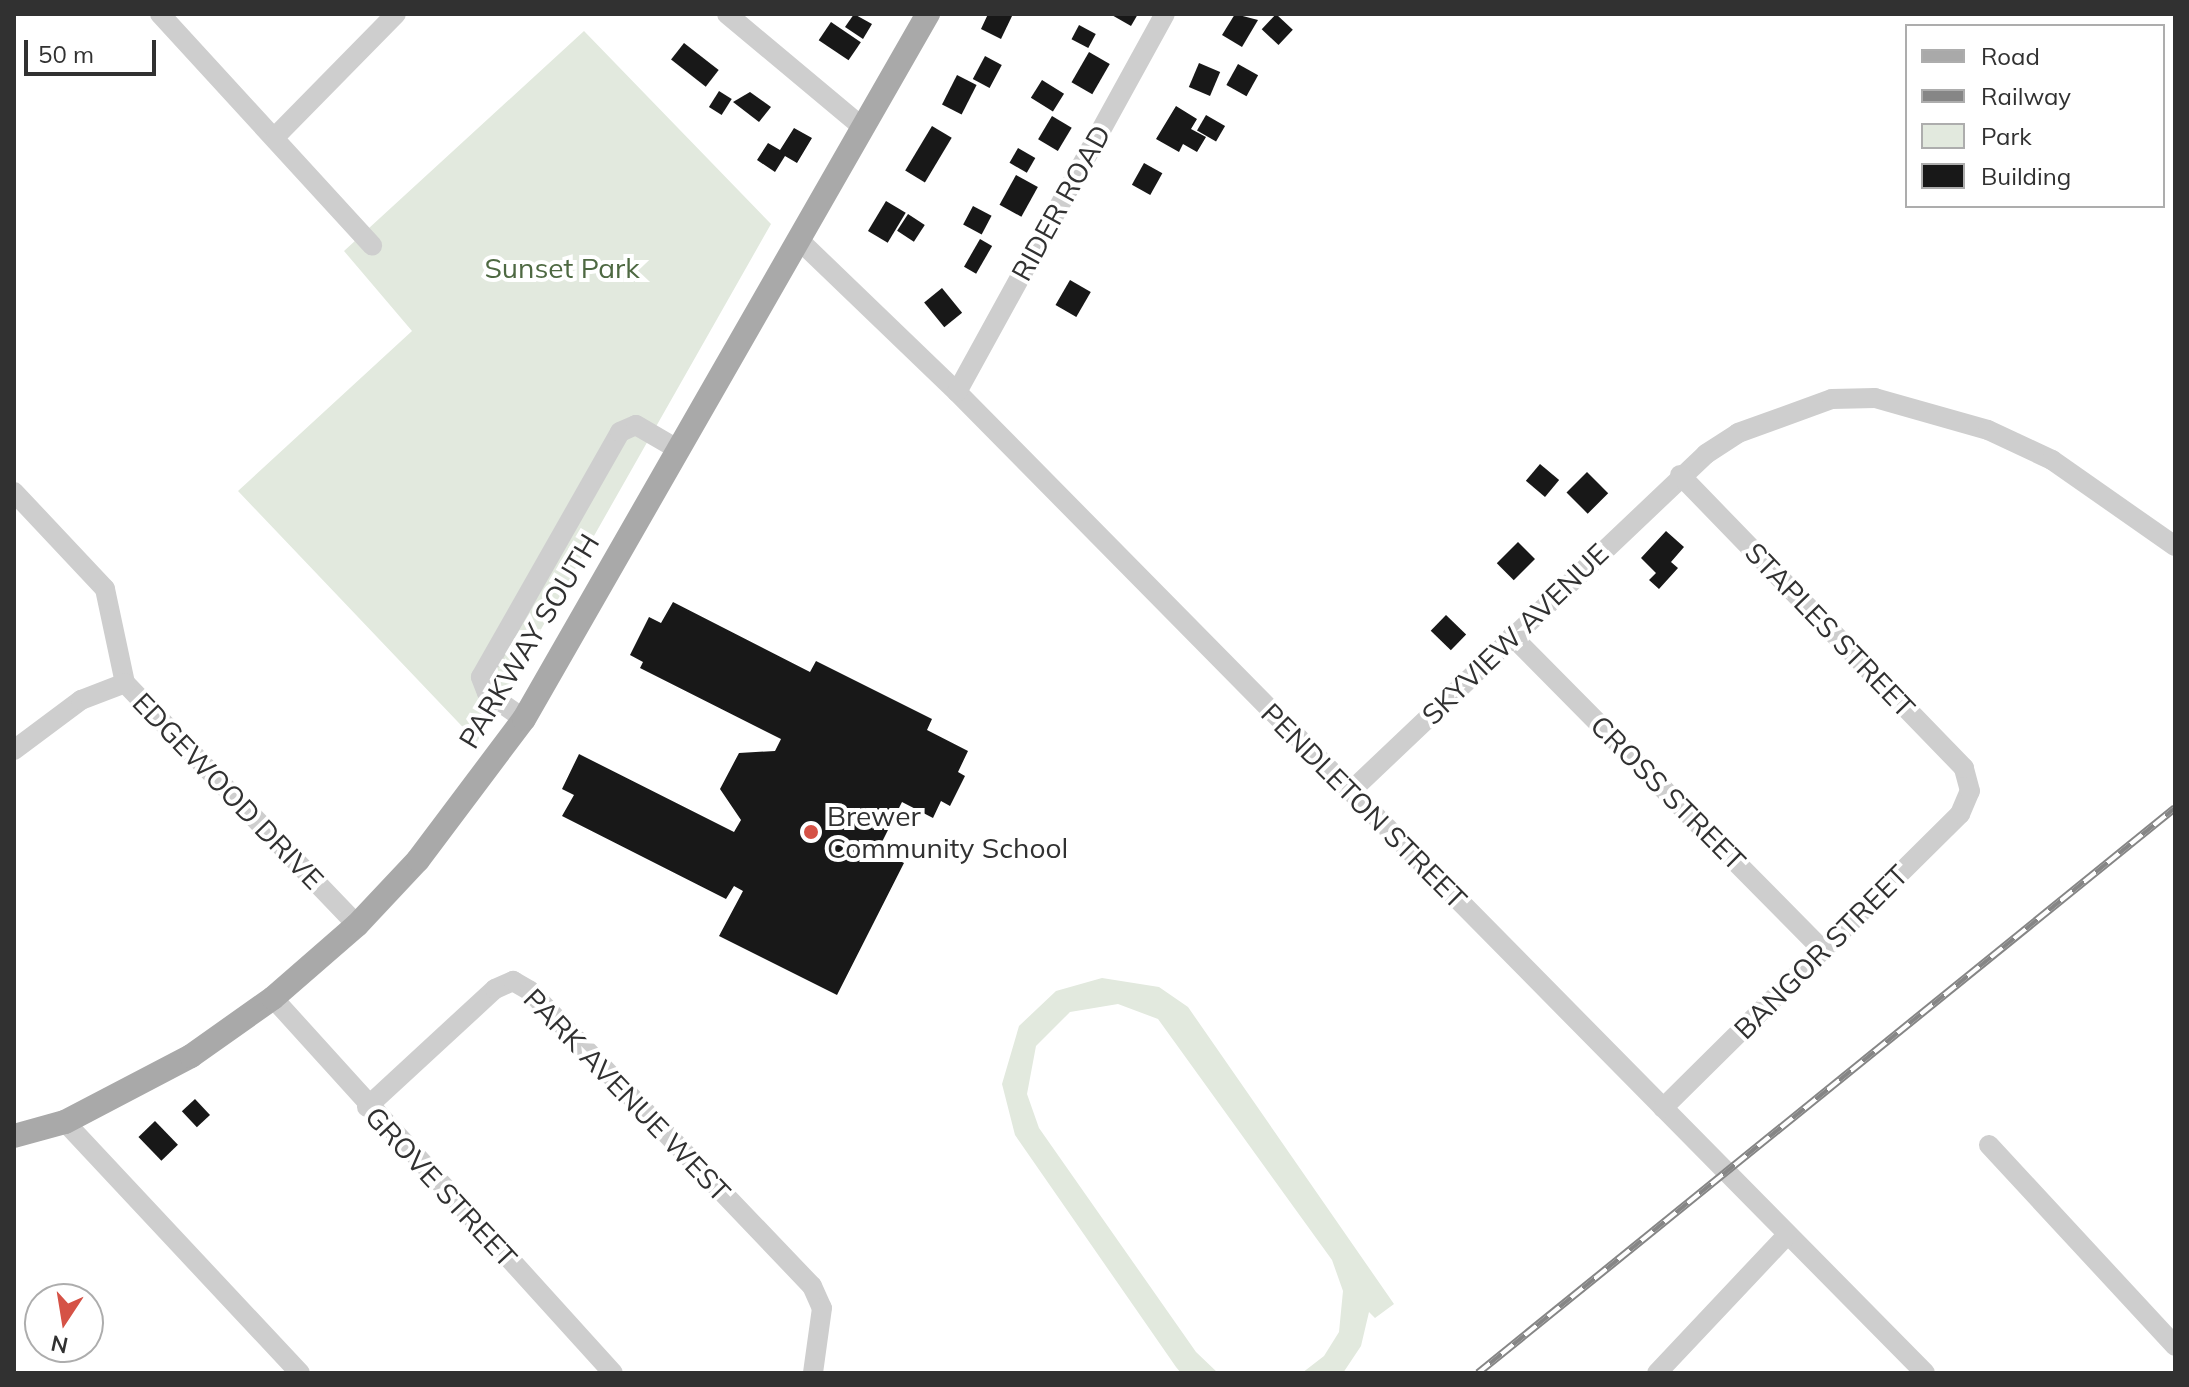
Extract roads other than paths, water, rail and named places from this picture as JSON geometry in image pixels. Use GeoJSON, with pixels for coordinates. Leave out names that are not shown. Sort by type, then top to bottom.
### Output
{"type":"FeatureCollection","features":[{"type":"Feature","properties":{"kind":"main road","name":"PARKWAY SOUTH"},"geometry":{"type":"LineString","coordinates":[[14,1136],[65,1122],[191,1056],[273,998],[357,925],[418,860],[524,719],[928,14]]}},
{"type":"Feature","properties":{"kind":"street"},"geometry":{"type":"LineString","coordinates":[[160,14],[276,136],[372,245]]}},
{"type":"Feature","properties":{"kind":"street"},"geometry":{"type":"LineString","coordinates":[[276,136],[396,14]]}},
{"type":"Feature","properties":{"kind":"street"},"geometry":{"type":"LineString","coordinates":[[727,14],[862,127]]}},
{"type":"Feature","properties":{"kind":"street","name":"RIDER ROAD"},"geometry":{"type":"LineString","coordinates":[[957,392],[1165,14]]}},
{"type":"Feature","properties":{"kind":"street","name":"PENDLETON STREET"},"geometry":{"type":"LineString","coordinates":[[800,241],[957,392],[1925,1373]]}},
{"type":"Feature","properties":{"kind":"street","name":"SKYVIEW AVENUE"},"geometry":{"type":"LineString","coordinates":[[1350,792],[1680,475],[1738,433],[1783,414],[1832,399],[1875,398],[1988,430],[2052,460],[2175,546]]}},
{"type":"Feature","properties":{"kind":"street"},"geometry":{"type":"LineString","coordinates":[[524,719],[480,686],[512,622],[627,424],[677,449]]}},
{"type":"Feature","properties":{"kind":"street","name":"STAPLES STREET"},"geometry":{"type":"LineString","coordinates":[[1680,475],[1964,768],[1970,791]]}},
{"type":"Feature","properties":{"kind":"street","name":"EDGEWOOD DRIVE"},"geometry":{"type":"LineString","coordinates":[[14,492],[105,589],[125,683],[357,925]]}},
{"type":"Feature","properties":{"kind":"street","name":"CROSS STREET"},"geometry":{"type":"LineString","coordinates":[[1512,636],[1823,950]]}},
{"type":"Feature","properties":{"kind":"street"},"geometry":{"type":"LineString","coordinates":[[14,750],[81,700],[125,683]]}},
{"type":"Feature","properties":{"kind":"street","name":"BANGOR STREET"},"geometry":{"type":"LineString","coordinates":[[1663,1108],[1960,814],[1970,791]]}},
{"type":"Feature","properties":{"kind":"street","name":"PARK AVENUE WEST"},"geometry":{"type":"LineString","coordinates":[[367,1107],[495,989],[513,981],[530,991],[812,1286],[822,1308],[813,1373]]}},
{"type":"Feature","properties":{"kind":"street","name":"GROVE STREET"},"geometry":{"type":"LineString","coordinates":[[273,998],[367,1107],[613,1373]]}},
{"type":"Feature","properties":{"kind":"street"},"geometry":{"type":"LineString","coordinates":[[65,1122],[300,1373]]}},
{"type":"Feature","properties":{"kind":"street"},"geometry":{"type":"LineString","coordinates":[[1989,1145],[2175,1346]]}},
{"type":"Feature","properties":{"kind":"street"},"geometry":{"type":"LineString","coordinates":[[1657,1373],[1787,1235]]}},
{"type":"Feature","properties":{"kind":"railway"},"geometry":{"type":"LineString","coordinates":[[1478,1373],[2175,808]]}},
{"type":"Feature","properties":{"kind":"place","name":"Brewer Community School"},"geometry":{"type":"Point","coordinates":[811,832]}},
{"type":"Feature","properties":{"kind":"park label","name":"Sunset Park"},"geometry":{"type":"Point","coordinates":[562,268]}}]}
